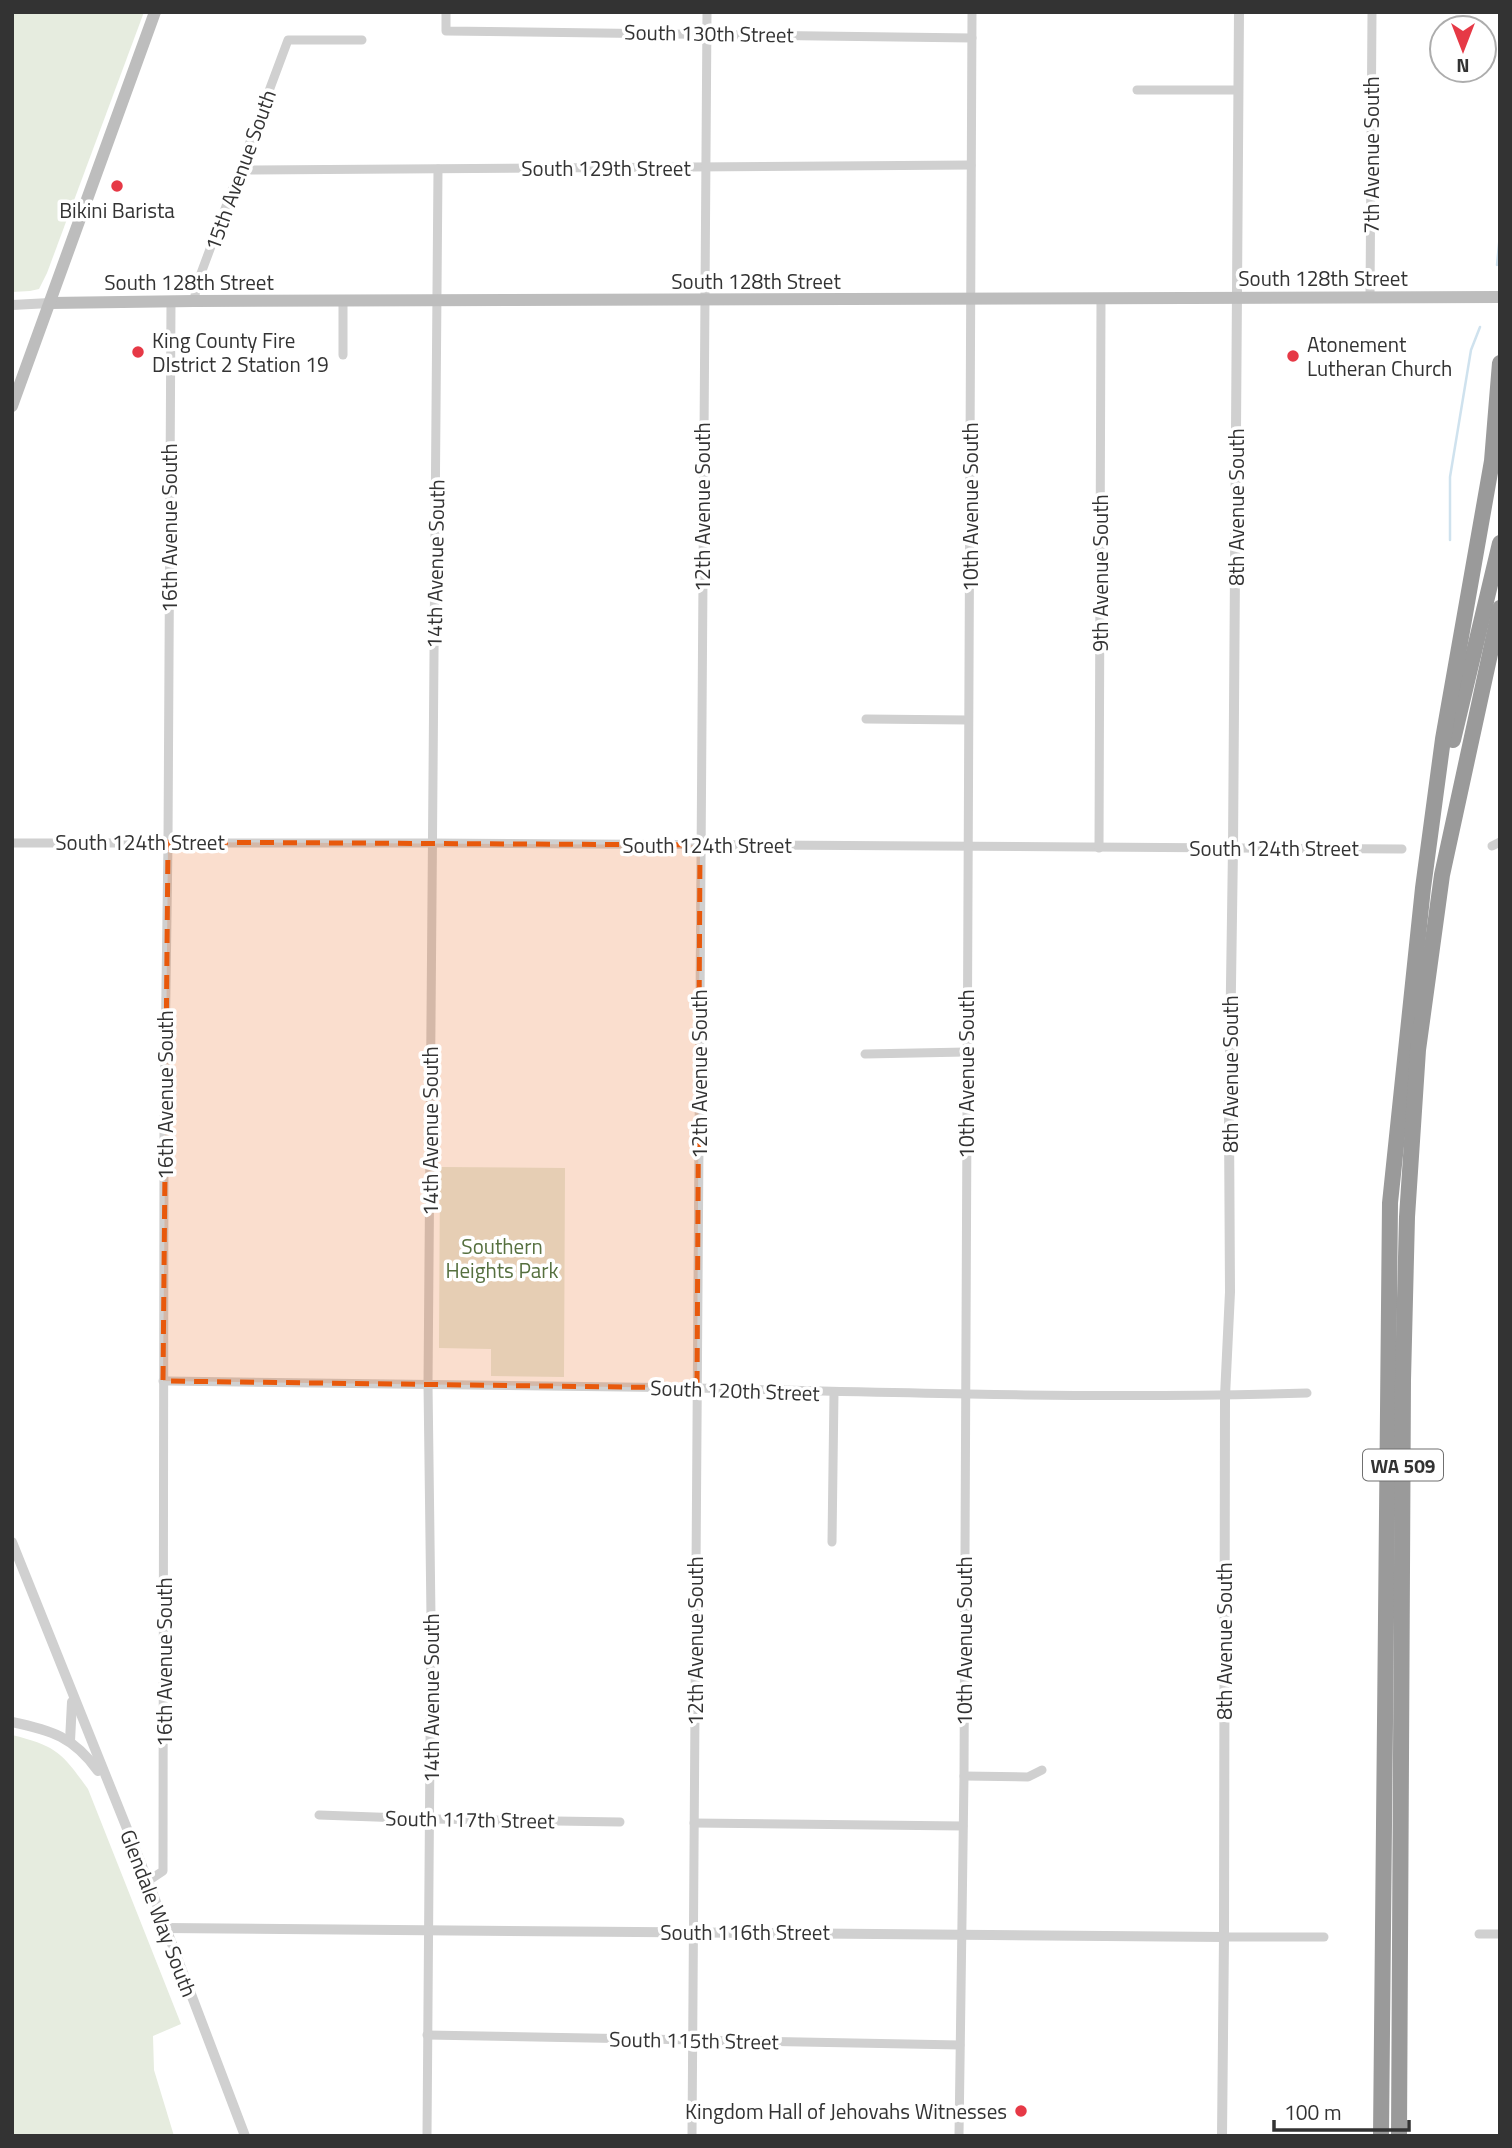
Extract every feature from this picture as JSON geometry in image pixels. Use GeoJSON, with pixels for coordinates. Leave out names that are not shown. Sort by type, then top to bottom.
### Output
{"type":"FeatureCollection","features":[{"type":"Feature","properties":{"kind":"highway"},"geometry":{"type":"LineString","coordinates":[[1430,838],[1443,739],[1492,461],[1500,363]]}},
{"type":"Feature","properties":{"kind":"highway","name":"WA 509"},"geometry":{"type":"LineString","coordinates":[[1381,2136],[1390,1203],[1430,838],[1500,543]]}},
{"type":"Feature","properties":{"kind":"highway","name":"WA 509"},"geometry":{"type":"LineString","coordinates":[[1399,2136],[1403,1380],[1407,1217],[1418,1050],[1441,875],[1500,608]]}},
{"type":"Feature","properties":{"kind":"highway"},"geometry":{"type":"LineString","coordinates":[[1459,798],[1481,710],[1500,653]]}},
{"type":"Feature","properties":{"kind":"main road"},"geometry":{"type":"LineString","coordinates":[[12,406],[155,12]]}},
{"type":"Feature","properties":{"kind":"main road","name":"South 128th Street"},"geometry":{"type":"LineString","coordinates":[[50,303],[1500,298]]}},
{"type":"Feature","properties":{"kind":"street","name":"South 130th Street"},"geometry":{"type":"LineString","coordinates":[[446,12],[446,31],[972,38]]}},
{"type":"Feature","properties":{"kind":"street","name":"12th Avenue South"},"geometry":{"type":"LineString","coordinates":[[692,2136],[707,12]]}},
{"type":"Feature","properties":{"kind":"street","name":"10th Avenue South"},"geometry":{"type":"LineString","coordinates":[[959,2136],[964,1776],[972,12]]}},
{"type":"Feature","properties":{"kind":"street","name":"8th Avenue South"},"geometry":{"type":"LineString","coordinates":[[1222,2136],[1225,1396],[1230,1292],[1229,1121],[1239,12]]}},
{"type":"Feature","properties":{"kind":"street","name":"7th Avenue South"},"geometry":{"type":"LineString","coordinates":[[1370,297],[1372,12]]}},
{"type":"Feature","properties":{"kind":"street","name":"15th Avenue South"},"geometry":{"type":"LineString","coordinates":[[194,301],[197,284],[288,40],[362,40]]}},
{"type":"Feature","properties":{"kind":"street"},"geometry":{"type":"LineString","coordinates":[[1137,90],[1238,90]]}},
{"type":"Feature","properties":{"kind":"street","name":"South 129th Street"},"geometry":{"type":"LineString","coordinates":[[241,170],[971,165]]}},
{"type":"Feature","properties":{"kind":"street","name":"14th Avenue South"},"geometry":{"type":"LineString","coordinates":[[427,2136],[431,1819],[428,1384],[438,169]]}},
{"type":"Feature","properties":{"kind":"street","name":"9th Avenue South"},"geometry":{"type":"LineString","coordinates":[[1099,848],[1101,299]]}},
{"type":"Feature","properties":{"kind":"street","name":"16th Avenue South"},"geometry":{"type":"LineString","coordinates":[[148,1881],[163,1871],[163,1381],[171,302]]}},
{"type":"Feature","properties":{"kind":"street"},"geometry":{"type":"LineString","coordinates":[[343,302],[343,355]]}},
{"type":"Feature","properties":{"kind":"street","name":"South 128th Street"},"geometry":{"type":"LineString","coordinates":[[12,305],[50,303]]}},
{"type":"Feature","properties":{"kind":"street"},"geometry":{"type":"LineString","coordinates":[[866,719],[968,720]]}},
{"type":"Feature","properties":{"kind":"street","name":"South 124th Street"},"geometry":{"type":"LineString","coordinates":[[12,843],[967,845],[1402,849]]}},
{"type":"Feature","properties":{"kind":"street"},"geometry":{"type":"LineString","coordinates":[[865,1054],[966,1052]]}},
{"type":"Feature","properties":{"kind":"street","name":"South 120th Street"},"geometry":{"type":"LineString","coordinates":[[163,1381],[834,1392],[1225,1396],[1307,1393]]}},
{"type":"Feature","properties":{"kind":"street"},"geometry":{"type":"LineString","coordinates":[[832,1542],[834,1392]]}},
{"type":"Feature","properties":{"kind":"street","name":"Glendale Way South"},"geometry":{"type":"LineString","coordinates":[[12,1542],[148,1881],[245,2136]]}},
{"type":"Feature","properties":{"kind":"street","name":"Glendale Way South"},"geometry":{"type":"LineString","coordinates":[[70,1692],[73,1710],[70,1741]]}},
{"type":"Feature","properties":{"kind":"street"},"geometry":{"type":"LineString","coordinates":[[12,1722],[48,1730],[70,1741],[97,1769],[117,1807]]}},
{"type":"Feature","properties":{"kind":"street"},"geometry":{"type":"LineString","coordinates":[[964,1776],[1028,1777],[1042,1770]]}},
{"type":"Feature","properties":{"kind":"street","name":"South 117th Street"},"geometry":{"type":"LineString","coordinates":[[319,1815],[620,1822]]}},
{"type":"Feature","properties":{"kind":"street"},"geometry":{"type":"LineString","coordinates":[[694,1823],[963,1826]]}},
{"type":"Feature","properties":{"kind":"street","name":"South 116th Street"},"geometry":{"type":"LineString","coordinates":[[165,1928],[1324,1937]]}},
{"type":"Feature","properties":{"kind":"street"},"geometry":{"type":"LineString","coordinates":[[1479,1934],[1500,1934]]}},
{"type":"Feature","properties":{"kind":"street","name":"South 115th Street"},"geometry":{"type":"LineString","coordinates":[[427,2035],[960,2045]]}},
{"type":"Feature","properties":{"kind":"highlighted area"},"geometry":{"type":"Polygon","coordinates":[[[168,842],[700,845],[697,1388],[163,1381],[168,842]]]}},
{"type":"Feature","properties":{"kind":"green space"},"geometry":{"type":"Polygon","coordinates":[[[12,12],[144,12],[47,273],[39,289],[12,292],[12,12]]]}},
{"type":"Feature","properties":{"kind":"green space","name":"Southern Heights Park"},"geometry":{"type":"Polygon","coordinates":[[[440,1167],[565,1168],[564,1377],[491,1376],[491,1349],[439,1348],[440,1167]]]}},
{"type":"Feature","properties":{"kind":"green space"},"geometry":{"type":"Polygon","coordinates":[[[12,1735],[49,1747],[64,1759],[88,1789],[181,2024],[153,2036],[154,2070],[174,2136],[12,2136],[12,1735]]]}},
{"type":"Feature","properties":{"kind":"waterway"},"geometry":{"type":"LineString","coordinates":[[1497,265],[1500,234]]}},
{"type":"Feature","properties":{"kind":"waterway"},"geometry":{"type":"LineString","coordinates":[[1450,540],[1450,477],[1471,350],[1480,327]]}},
{"type":"Feature","properties":{"kind":"place","name":"Bikini Barista"},"geometry":{"type":"Point","coordinates":[117,186]}},
{"type":"Feature","properties":{"kind":"place","name":"King County Fire DIstrict 2 Station 19"},"geometry":{"type":"Point","coordinates":[138,352]}},
{"type":"Feature","properties":{"kind":"place","name":"Atonement Lutheran Church"},"geometry":{"type":"Point","coordinates":[1293,356]}},
{"type":"Feature","properties":{"kind":"place","name":"Kingdom Hall of Jehovahs Witnesses"},"geometry":{"type":"Point","coordinates":[1021,2111]}}]}
